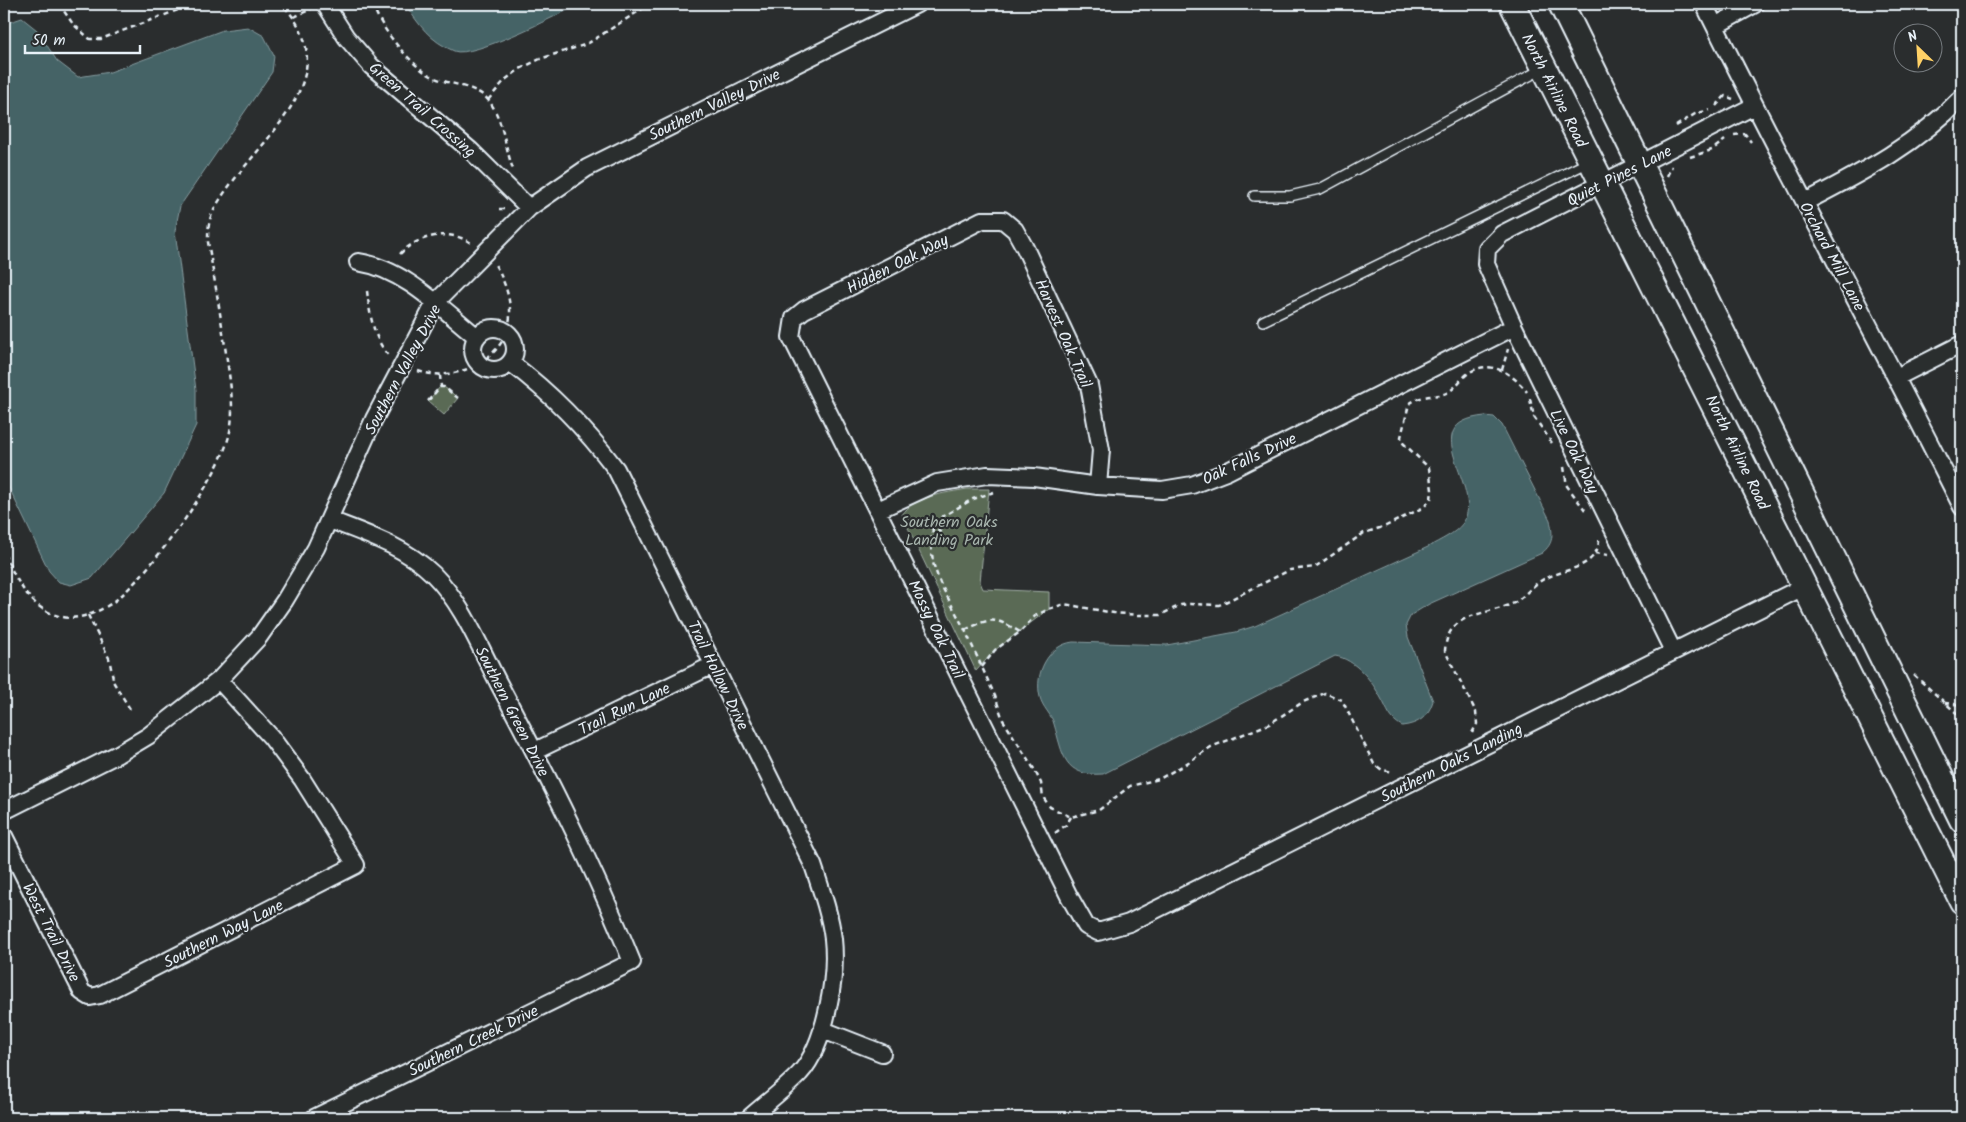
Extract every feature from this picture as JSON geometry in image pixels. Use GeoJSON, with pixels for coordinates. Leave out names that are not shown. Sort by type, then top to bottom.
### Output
{"type":"FeatureCollection","features":[{"type":"Feature","properties":{"kind":"main road","name":"North Airline Road"},"geometry":{"type":"LineString","coordinates":[[1512,4],[1748,470],[1804,587],[1962,901]]}},
{"type":"Feature","properties":{"kind":"main road"},"geometry":{"type":"LineString","coordinates":[[1561,4],[1962,820]]}},
{"type":"Feature","properties":{"kind":"street","name":"Southern Valley Drive"},"geometry":{"type":"LineString","coordinates":[[4,811],[118,754],[175,716],[219,680],[258,637],[285,600],[316,548],[374,419],[435,303],[529,208],[586,168],[917,4]]}},
{"type":"Feature","properties":{"kind":"street","name":"Orchard Mill Lane"},"geometry":{"type":"LineString","coordinates":[[1704,4],[1754,106],[1897,377],[1962,507]]}},
{"type":"Feature","properties":{"kind":"street"},"geometry":{"type":"LineString","coordinates":[[1715,26],[1755,4]]}},
{"type":"Feature","properties":{"kind":"street","name":"Green Trail Crossing"},"geometry":{"type":"LineString","coordinates":[[318,6],[371,66],[470,150],[529,208]]}},
{"type":"Feature","properties":{"kind":"street"},"geometry":{"type":"LineString","coordinates":[[1805,202],[1881,162],[1917,139],[1962,97]]}},
{"type":"Feature","properties":{"kind":"street","name":"Quiet Pines Lane"},"geometry":{"type":"LineString","coordinates":[[1487,249],[1502,234],[1754,106]]}},
{"type":"Feature","properties":{"kind":"street","name":"Hidden Oak Way"},"geometry":{"type":"LineString","coordinates":[[794,318],[812,306],[982,220],[1003,220]]}},
{"type":"Feature","properties":{"kind":"street","name":"Harvest Oak Trail"},"geometry":{"type":"LineString","coordinates":[[1003,220],[1014,230],[1025,248],[1090,385],[1101,450],[1098,486]]}},
{"type":"Feature","properties":{"kind":"street","name":"Live Oak Way"},"geometry":{"type":"LineString","coordinates":[[1487,249],[1486,264],[1514,327],[1673,651]]}},
{"type":"Feature","properties":{"kind":"street"},"geometry":{"type":"LineString","coordinates":[[358,262],[376,265],[394,272],[477,337]]}},
{"type":"Feature","properties":{"kind":"street","name":"Mossy Oak Trail"},"geometry":{"type":"LineString","coordinates":[[794,318],[791,337],[881,509],[1042,840],[1086,926],[1098,932]]}},
{"type":"Feature","properties":{"kind":"street"},"geometry":{"type":"LineString","coordinates":[[495,327],[508,332],[515,343],[514,357],[511,363],[499,370],[484,368],[475,357],[473,350],[477,337],[488,328],[495,327]]}},
{"type":"Feature","properties":{"kind":"street","name":"Oak Falls Drive"},"geometry":{"type":"LineString","coordinates":[[881,509],[937,482],[987,475],[1034,477],[1098,486],[1162,490],[1192,485],[1226,472],[1514,327]]}},
{"type":"Feature","properties":{"kind":"street"},"geometry":{"type":"LineString","coordinates":[[1897,377],[1962,344]]}},
{"type":"Feature","properties":{"kind":"street","name":"Trail Hollow Drive"},"geometry":{"type":"LineString","coordinates":[[511,363],[559,403],[590,434],[616,469],[813,865],[833,939],[833,973],[824,1030],[801,1072],[749,1118]]}},
{"type":"Feature","properties":{"kind":"street","name":"Southern Green Drive"},"geometry":{"type":"LineString","coordinates":[[330,520],[403,550],[434,575],[462,613],[535,751],[632,962]]}},
{"type":"Feature","properties":{"kind":"street","name":"Southern Oaks Landing"},"geometry":{"type":"LineString","coordinates":[[1098,932],[1130,923],[1804,587]]}},
{"type":"Feature","properties":{"kind":"street","name":"Trail Run Lane"},"geometry":{"type":"LineString","coordinates":[[535,751],[713,665]]}},
{"type":"Feature","properties":{"kind":"street","name":"Southern Way Lane"},"geometry":{"type":"LineString","coordinates":[[90,997],[100,995],[356,866],[297,772],[271,737],[219,680]]}},
{"type":"Feature","properties":{"kind":"street","name":"West Trail Drive"},"geometry":{"type":"LineString","coordinates":[[4,836],[82,992],[90,997]]}},
{"type":"Feature","properties":{"kind":"street","name":"Southern Creek Drive"},"geometry":{"type":"LineString","coordinates":[[314,1118],[632,962]]}},
{"type":"Feature","properties":{"kind":"street"},"geometry":{"type":"LineString","coordinates":[[824,1030],[882,1053]]}},
{"type":"Feature","properties":{"kind":"lane"},"geometry":{"type":"LineString","coordinates":[[1254,196],[1290,196],[1320,189],[1544,68]]}},
{"type":"Feature","properties":{"kind":"lane"},"geometry":{"type":"LineString","coordinates":[[1263,321],[1591,161]]}},
{"type":"Feature","properties":{"kind":"path"},"geometry":{"type":"LineString","coordinates":[[59,4],[84,35],[95,39],[194,4]]}},
{"type":"Feature","properties":{"kind":"path"},"geometry":{"type":"LineString","coordinates":[[4,554],[21,587],[37,604],[49,612],[65,618],[88,615],[122,595],[172,538],[216,467],[228,437],[232,414],[230,386],[208,242],[208,227],[212,213],[224,193],[280,125],[295,100],[302,82],[307,57],[305,39],[294,17],[282,4]]}},
{"type":"Feature","properties":{"kind":"path"},"geometry":{"type":"LineString","coordinates":[[373,4],[382,24],[394,41],[432,77],[474,91],[488,100],[499,122],[517,175]]}},
{"type":"Feature","properties":{"kind":"path"},"geometry":{"type":"LineString","coordinates":[[488,100],[505,80],[520,69],[540,59],[587,44],[650,4]]}},
{"type":"Feature","properties":{"kind":"path"},"geometry":{"type":"LineString","coordinates":[[294,17],[318,6]]}},
{"type":"Feature","properties":{"kind":"path"},"geometry":{"type":"LineString","coordinates":[[1672,130],[1686,119],[1719,104],[1725,96],[1754,106]]}},
{"type":"Feature","properties":{"kind":"path"},"geometry":{"type":"LineString","coordinates":[[1684,158],[1712,150],[1737,134],[1745,134],[1751,142]]}},
{"type":"Feature","properties":{"kind":"path"},"geometry":{"type":"LineString","coordinates":[[1667,182],[1667,176],[1674,163]]}},
{"type":"Feature","properties":{"kind":"path"},"geometry":{"type":"LineString","coordinates":[[400,254],[417,240],[428,237],[457,237],[471,243]]}},
{"type":"Feature","properties":{"kind":"path"},"geometry":{"type":"LineString","coordinates":[[367,291],[371,319],[378,341],[389,356]]}},
{"type":"Feature","properties":{"kind":"path"},"geometry":{"type":"LineString","coordinates":[[982,667],[995,650],[1020,632],[1035,616],[1064,604],[1114,613],[1139,615],[1160,615],[1181,605],[1219,605],[1290,570],[1315,566],[1364,533],[1394,523],[1424,507],[1430,499],[1431,474],[1425,462],[1402,442],[1401,437],[1408,406],[1426,395],[1449,392],[1470,373],[1480,368],[1502,370],[1527,391],[1540,427],[1557,450]]}},
{"type":"Feature","properties":{"kind":"path"},"geometry":{"type":"LineString","coordinates":[[428,401],[441,387],[440,375]]}},
{"type":"Feature","properties":{"kind":"path"},"geometry":{"type":"LineString","coordinates":[[441,387],[458,398]]}},
{"type":"Feature","properties":{"kind":"path"},"geometry":{"type":"LineString","coordinates":[[1564,466],[1567,486],[1589,515]]}},
{"type":"Feature","properties":{"kind":"path"},"geometry":{"type":"LineString","coordinates":[[994,492],[983,494],[951,510],[940,518],[933,528],[931,543],[933,564],[940,584],[965,630],[982,667],[1003,720],[1034,768],[1041,783],[1043,797],[1050,807],[1071,817],[1099,810],[1130,786],[1159,778],[1212,747],[1269,724],[1309,699],[1325,693],[1342,700],[1374,764],[1382,770],[1391,773],[1399,772]]}},
{"type":"Feature","properties":{"kind":"path"},"geometry":{"type":"LineString","coordinates":[[881,509],[944,533]]}},
{"type":"Feature","properties":{"kind":"path"},"geometry":{"type":"LineString","coordinates":[[1471,735],[1477,724],[1476,712],[1445,651],[1446,640],[1452,628],[1466,618],[1484,610],[1511,604],[1539,582],[1585,564],[1595,554],[1598,534]]}},
{"type":"Feature","properties":{"kind":"path"},"geometry":{"type":"LineString","coordinates":[[88,615],[109,658],[114,683],[130,709]]}},
{"type":"Feature","properties":{"kind":"path"},"geometry":{"type":"LineString","coordinates":[[965,630],[992,618],[1020,632]]}},
{"type":"Feature","properties":{"kind":"path"},"geometry":{"type":"LineString","coordinates":[[1912,673],[1962,718]]}},
{"type":"Feature","properties":{"kind":"path"},"geometry":{"type":"LineString","coordinates":[[1944,702],[1962,706]]}},
{"type":"Feature","properties":{"kind":"path"},"geometry":{"type":"LineString","coordinates":[[1042,840],[1066,825],[1071,817]]}},
{"type":"Feature","properties":{"kind":"green space"},"geometry":{"type":"Polygon","coordinates":[[[440,387],[444,387],[458,398],[444,415],[428,401],[440,387]]]}},
{"type":"Feature","properties":{"kind":"green space","name":"Southern Oaks Landing Park"},"geometry":{"type":"Polygon","coordinates":[[[967,489],[989,489],[980,582],[983,589],[1049,592],[1049,609],[995,650],[976,671],[902,515],[914,503],[922,499],[967,489]]]}},
{"type":"Feature","properties":{"kind":"water"},"geometry":{"type":"Polygon","coordinates":[[[405,4],[580,4],[516,34],[464,52],[454,51],[438,42],[420,25],[405,4]]]}},
{"type":"Feature","properties":{"kind":"water"},"geometry":{"type":"Polygon","coordinates":[[[22,18],[37,30],[57,61],[78,77],[110,72],[223,30],[248,27],[264,36],[274,56],[272,72],[180,206],[175,231],[196,390],[196,425],[164,493],[92,578],[71,585],[59,582],[49,571],[4,477],[4,24],[22,18]]]}},
{"type":"Feature","properties":{"kind":"water"},"geometry":{"type":"Polygon","coordinates":[[[1485,416],[1494,417],[1502,425],[1550,520],[1552,538],[1549,546],[1542,553],[1429,604],[1411,615],[1406,625],[1408,637],[1433,701],[1422,719],[1413,724],[1402,726],[1391,717],[1368,678],[1349,661],[1335,656],[1103,774],[1080,772],[1072,767],[1063,754],[1053,721],[1040,697],[1039,679],[1041,670],[1056,649],[1064,644],[1073,642],[1167,645],[1236,632],[1255,626],[1428,547],[1456,530],[1463,523],[1468,509],[1466,492],[1452,444],[1454,431],[1464,421],[1485,416]]]}}]}
